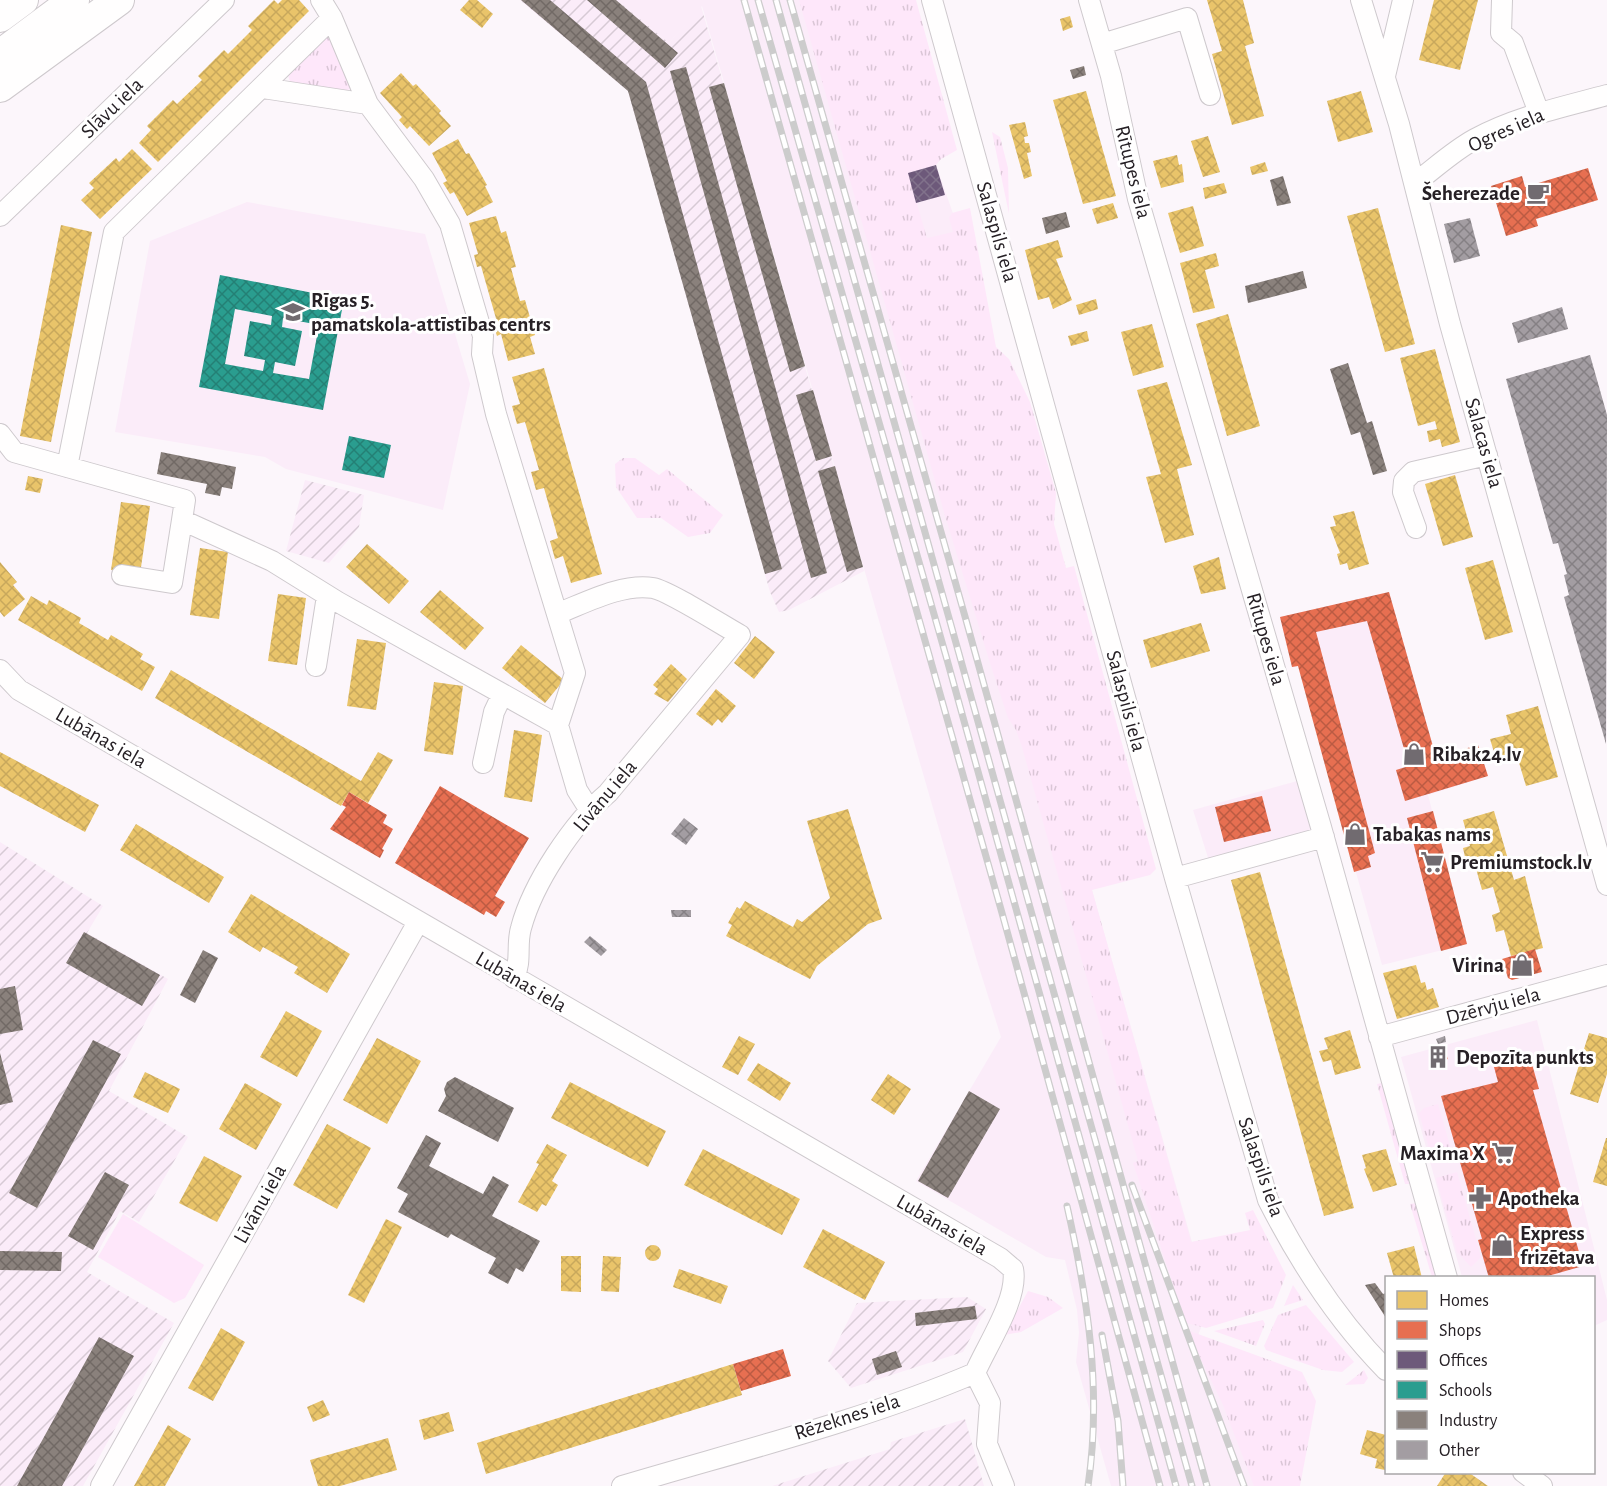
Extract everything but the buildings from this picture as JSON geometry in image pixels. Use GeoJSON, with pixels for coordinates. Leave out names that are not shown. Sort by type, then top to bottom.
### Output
{"type":"FeatureCollection","features":[{"type":"Feature","properties":{"kind":"highway"},"geometry":{"type":"LineString","coordinates":[[0,17],[23,0]]}},
{"type":"Feature","properties":{"kind":"highway"},"geometry":{"type":"LineString","coordinates":[[2,75],[74,0]]}},
{"type":"Feature","properties":{"kind":"highway"},"geometry":{"type":"LineString","coordinates":[[2,75],[118,0]]}},
{"type":"Feature","properties":{"kind":"street","name":"Slāvu iela"},"geometry":{"type":"LineString","coordinates":[[0,216],[224,0]]}},
{"type":"Feature","properties":{"kind":"street"},"geometry":{"type":"LineString","coordinates":[[321,0],[332,18],[368,104],[424,179],[450,224],[483,336],[482,354],[496,414],[548,588],[559,613],[575,673],[558,725],[577,790],[589,809]]}},
{"type":"Feature","properties":{"kind":"street","name":"Salaspils iela"},"geometry":{"type":"LineString","coordinates":[[932,0],[1268,1200],[1288,1238],[1332,1306],[1385,1369]]}},
{"type":"Feature","properties":{"kind":"street","name":"Rītupes iela"},"geometry":{"type":"LineString","coordinates":[[1089,0],[1138,199],[1324,837],[1446,1276]]}},
{"type":"Feature","properties":{"kind":"street","name":"Salacas iela"},"geometry":{"type":"LineString","coordinates":[[1361,0],[1415,183],[1487,455],[1607,885]]}},
{"type":"Feature","properties":{"kind":"street"},"geometry":{"type":"LineString","coordinates":[[1384,77],[1403,0]]}},
{"type":"Feature","properties":{"kind":"street"},"geometry":{"type":"LineString","coordinates":[[1502,0],[1501,33],[1514,43],[1539,113]]}},
{"type":"Feature","properties":{"kind":"street"},"geometry":{"type":"LineString","coordinates":[[67,467],[114,232],[332,18]]}},
{"type":"Feature","properties":{"kind":"street"},"geometry":{"type":"LineString","coordinates":[[1101,44],[1187,18],[1210,95]]}},
{"type":"Feature","properties":{"kind":"street"},"geometry":{"type":"LineString","coordinates":[[263,88],[368,104]]}},
{"type":"Feature","properties":{"kind":"street","name":"Ogres iela"},"geometry":{"type":"LineString","coordinates":[[1415,183],[1472,140],[1539,113],[1607,95]]}},
{"type":"Feature","properties":{"kind":"street"},"geometry":{"type":"LineString","coordinates":[[0,434],[14,452],[186,500],[172,583],[122,575]]}},
{"type":"Feature","properties":{"kind":"street"},"geometry":{"type":"LineString","coordinates":[[1416,528],[1404,492],[1404,481],[1413,472],[1487,455]]}},
{"type":"Feature","properties":{"kind":"street"},"geometry":{"type":"LineString","coordinates":[[182,520],[272,561],[327,596],[558,725]]}},
{"type":"Feature","properties":{"kind":"street","name":"Līvānu iela"},"geometry":{"type":"LineString","coordinates":[[514,978],[519,962],[517,946],[529,904],[589,809],[608,793],[740,635],[655,588],[636,587],[559,613]]}},
{"type":"Feature","properties":{"kind":"street"},"geometry":{"type":"LineString","coordinates":[[315,666],[327,596]]}},
{"type":"Feature","properties":{"kind":"street","name":"Lubānas iela"},"geometry":{"type":"LineString","coordinates":[[0,670],[19,690]]}},
{"type":"Feature","properties":{"kind":"street","name":"Lubānas iela"},"geometry":{"type":"LineString","coordinates":[[0,685],[19,690],[1000,1258],[1013,1269],[1016,1281],[975,1373]]}},
{"type":"Feature","properties":{"kind":"street"},"geometry":{"type":"LineString","coordinates":[[483,763],[494,712],[502,695]]}},
{"type":"Feature","properties":{"kind":"street"},"geometry":{"type":"LineString","coordinates":[[1176,878],[1324,837]]}},
{"type":"Feature","properties":{"kind":"street","name":"Līvānu iela"},"geometry":{"type":"LineString","coordinates":[[101,1486],[418,922]]}},
{"type":"Feature","properties":{"kind":"street","name":"Dzērvju iela"},"geometry":{"type":"LineString","coordinates":[[1379,1037],[1607,975]]}},
{"type":"Feature","properties":{"kind":"street"},"geometry":{"type":"LineString","coordinates":[[975,1373],[990,1403],[987,1444],[1004,1486]]}},
{"type":"Feature","properties":{"kind":"street","name":"Rēzeknes iela"},"geometry":{"type":"LineString","coordinates":[[622,1486],[939,1388],[975,1373]]}},
{"type":"Feature","properties":{"kind":"street"},"geometry":{"type":"LineString","coordinates":[[1524,1474],[1542,1486]]}},
{"type":"Feature","properties":{"kind":"shaded area"},"geometry":{"type":"Polygon","coordinates":[[[520,0],[617,0],[669,43],[701,6],[864,571],[789,610],[779,612],[770,592],[628,91],[520,0]]]}},
{"type":"Feature","properties":{"kind":"shaded area"},"geometry":{"type":"Polygon","coordinates":[[[617,0],[858,0],[917,170],[936,165],[962,239],[1092,890],[1192,1242],[1202,1325],[1198,1335],[1271,1486],[1111,1486],[1076,1362],[1079,1333],[1077,1310],[1065,1260],[1046,1257],[916,1181],[1001,1037],[977,961],[702,6],[669,43],[617,0]]]}},
{"type":"Feature","properties":{"kind":"shaded area","name":"Rīgas 5. pamatskola-attīstības centrs"},"geometry":{"type":"Polygon","coordinates":[[[247,202],[425,234],[470,384],[443,510],[286,469],[265,457],[115,432],[150,241],[247,202]]]}},
{"type":"Feature","properties":{"kind":"shaded area"},"geometry":{"type":"Polygon","coordinates":[[[305,480],[364,495],[359,527],[329,563],[286,551],[305,480]]]}},
{"type":"Feature","properties":{"kind":"shaded area"},"geometry":{"type":"Polygon","coordinates":[[[1389,592],[1436,757],[1478,745],[1488,776],[1428,795],[1467,944],[1382,965],[1298,666],[1292,667],[1280,617],[1389,592]]]}},
{"type":"Feature","properties":{"kind":"shaded area"},"geometry":{"type":"Polygon","coordinates":[[[1301,780],[1316,836],[1210,864],[1193,810],[1301,780]]]}},
{"type":"Feature","properties":{"kind":"shaded area"},"geometry":{"type":"Polygon","coordinates":[[[0,842],[103,906],[87,933],[168,979],[109,1091],[188,1137],[139,1222],[120,1211],[87,1272],[174,1323],[83,1486],[0,1486],[0,842]]]}},
{"type":"Feature","properties":{"kind":"shaded area"},"geometry":{"type":"Polygon","coordinates":[[[1537,1020],[1607,1300],[1607,1320],[1595,1326],[1595,1276],[1462,1276],[1401,1057],[1537,1020]]]}},
{"type":"Feature","properties":{"kind":"shaded area"},"geometry":{"type":"Polygon","coordinates":[[[967,1297],[986,1309],[963,1352],[851,1388],[828,1361],[857,1303],[967,1297]]]}},
{"type":"Feature","properties":{"kind":"shaded area"},"geometry":{"type":"Polygon","coordinates":[[[965,1419],[984,1486],[772,1486],[890,1449],[891,1442],[965,1419]]]}},
{"type":"Feature","properties":{"kind":"green space"},"geometry":{"type":"Polygon","coordinates":[[[799,0],[916,0],[957,150],[941,159],[936,165],[908,173],[927,238],[953,232],[949,218],[952,213],[970,208],[996,347],[1009,359],[1030,402],[1056,493],[1054,524],[1066,568],[1074,566],[1156,869],[1150,875],[1092,890],[1191,1242],[1250,1230],[1245,1213],[1253,1210],[1286,1275],[1273,1308],[1206,1328],[1187,1323],[1182,1311],[1133,1163],[1138,1161],[1022,747],[1016,730],[1008,718],[943,509],[799,0]]]}},
{"type":"Feature","properties":{"kind":"green space"},"geometry":{"type":"Polygon","coordinates":[[[328,35],[336,37],[351,80],[351,89],[343,91],[290,82],[288,75],[328,35]]]}},
{"type":"Feature","properties":{"kind":"green space"},"geometry":{"type":"Polygon","coordinates":[[[992,132],[1000,137],[1008,168],[1009,214],[992,132]]]}},
{"type":"Feature","properties":{"kind":"green space"},"geometry":{"type":"Polygon","coordinates":[[[623,458],[635,458],[659,475],[667,469],[723,515],[710,533],[688,537],[661,518],[637,518],[616,487],[615,464],[623,458]]]}},
{"type":"Feature","properties":{"kind":"green space"},"geometry":{"type":"Polygon","coordinates":[[[1382,1083],[1411,1184],[1405,1184],[1377,1084],[1382,1083]]]}},
{"type":"Feature","properties":{"kind":"green space"},"geometry":{"type":"Polygon","coordinates":[[[1438,1104],[1453,1156],[1433,1162],[1419,1113],[1424,1108],[1438,1104]]]}},
{"type":"Feature","properties":{"kind":"green space"},"geometry":{"type":"Polygon","coordinates":[[[1457,1172],[1481,1257],[1471,1267],[1457,1252],[1436,1178],[1457,1172]]]}},
{"type":"Feature","properties":{"kind":"green space"},"geometry":{"type":"Polygon","coordinates":[[[1416,1203],[1438,1276],[1432,1276],[1410,1204],[1416,1203]]]}},
{"type":"Feature","properties":{"kind":"green space"},"geometry":{"type":"Polygon","coordinates":[[[123,1214],[204,1265],[185,1298],[174,1303],[98,1257],[123,1214]]]}},
{"type":"Feature","properties":{"kind":"green space"},"geometry":{"type":"Polygon","coordinates":[[[1293,1285],[1303,1300],[1284,1306],[1293,1285]]]}},
{"type":"Feature","properties":{"kind":"green space"},"geometry":{"type":"Polygon","coordinates":[[[1028,1291],[1048,1297],[1063,1308],[1021,1332],[1004,1335],[1028,1291]]]}},
{"type":"Feature","properties":{"kind":"green space"},"geometry":{"type":"Polygon","coordinates":[[[1306,1305],[1354,1362],[1342,1372],[1323,1370],[1266,1350],[1264,1346],[1278,1315],[1306,1305]]]}},
{"type":"Feature","properties":{"kind":"green space"},"geometry":{"type":"Polygon","coordinates":[[[1263,1320],[1265,1324],[1256,1346],[1214,1331],[1263,1320]]]}},
{"type":"Feature","properties":{"kind":"green space"},"geometry":{"type":"Polygon","coordinates":[[[1187,1330],[1302,1372],[1316,1401],[1300,1486],[1254,1486],[1223,1405],[1187,1330]]]}},
{"type":"Feature","properties":{"kind":"green space"},"geometry":{"type":"Polygon","coordinates":[[[1364,1370],[1368,1378],[1364,1384],[1345,1385],[1364,1370]]]}},
{"type":"Feature","properties":{"kind":"railway"},"geometry":{"type":"LineString","coordinates":[[744,0],[1002,913],[1160,1486]]}},
{"type":"Feature","properties":{"kind":"railway"},"geometry":{"type":"LineString","coordinates":[[758,0],[946,656],[1176,1486]]}},
{"type":"Feature","properties":{"kind":"railway"},"geometry":{"type":"LineString","coordinates":[[776,0],[1192,1486]]}},
{"type":"Feature","properties":{"kind":"railway"},"geometry":{"type":"LineString","coordinates":[[790,0],[966,620],[1207,1486]]}},
{"type":"Feature","properties":{"kind":"railway"},"geometry":{"type":"LineString","coordinates":[[1132,1185],[1244,1486]]}},
{"type":"Feature","properties":{"kind":"railway"},"geometry":{"type":"LineString","coordinates":[[1067,1206],[1087,1310],[1091,1345],[1094,1415],[1088,1486]]}},
{"type":"Feature","properties":{"kind":"railway"},"geometry":{"type":"LineString","coordinates":[[1102,1335],[1118,1421],[1123,1486]]}},
{"type":"Feature","properties":{"kind":"place","name":"Šeherezade"},"geometry":{"type":"Point","coordinates":[1538,193]}},
{"type":"Feature","properties":{"kind":"place","name":"Rīgas 5. pamatskola-attīstības centrs"},"geometry":{"type":"Point","coordinates":[293,312]}},
{"type":"Feature","properties":{"kind":"place","name":"Ribak24.lv"},"geometry":{"type":"Point","coordinates":[1414,754]}},
{"type":"Feature","properties":{"kind":"place","name":"Tabakas nams"},"geometry":{"type":"Point","coordinates":[1355,834]}},
{"type":"Feature","properties":{"kind":"place","name":"Premiumstock.lv"},"geometry":{"type":"Point","coordinates":[1432,862]}},
{"type":"Feature","properties":{"kind":"place","name":"Virina"},"geometry":{"type":"Point","coordinates":[1522,965]}},
{"type":"Feature","properties":{"kind":"place","name":"Depozīta punkts"},"geometry":{"type":"Point","coordinates":[1438,1057]}},
{"type":"Feature","properties":{"kind":"place","name":"Maxima X"},"geometry":{"type":"Point","coordinates":[1503,1153]}},
{"type":"Feature","properties":{"kind":"place","name":"Apotheka"},"geometry":{"type":"Point","coordinates":[1480,1198]}},
{"type":"Feature","properties":{"kind":"place","name":"Express frizētava"},"geometry":{"type":"Point","coordinates":[1502,1245]}}]}
